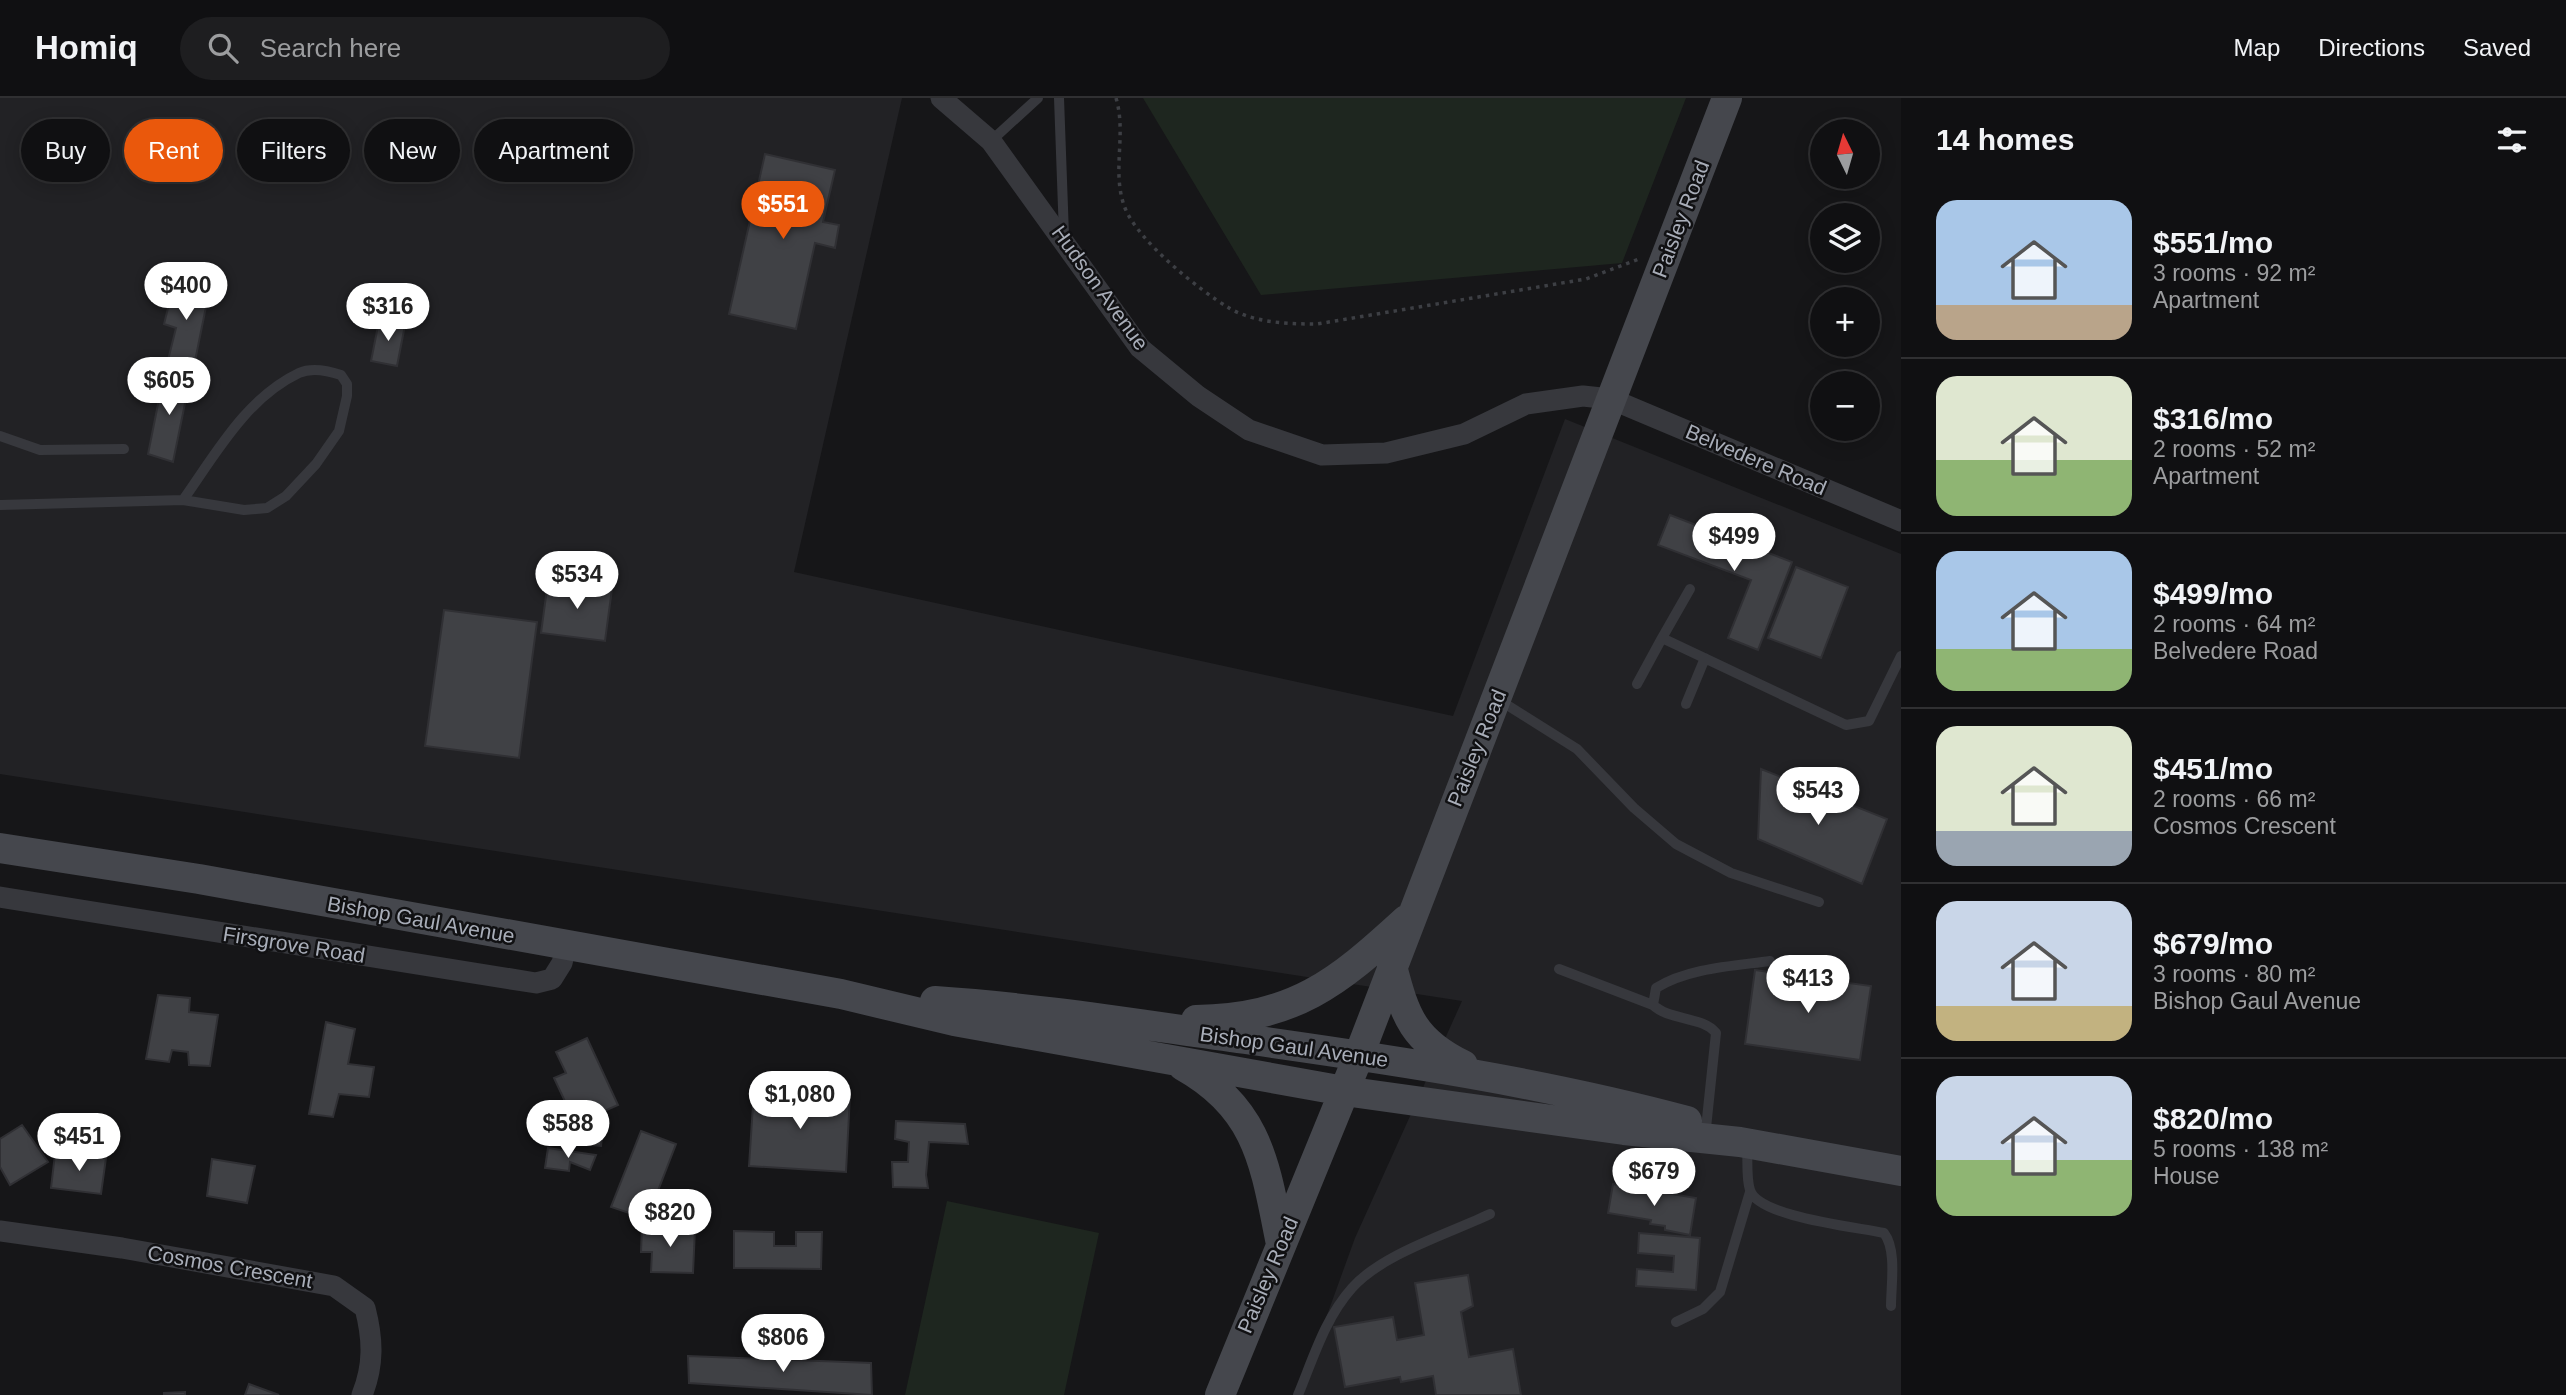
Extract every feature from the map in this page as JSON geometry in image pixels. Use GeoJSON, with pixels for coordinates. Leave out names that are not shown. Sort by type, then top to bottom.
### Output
{"type":"FeatureCollection","features":[{"type":"Feature","properties":{"kind":"main road","name":"Paisley Road"},"geometry":{"type":"LineString","coordinates":[[1220,1395],[1359,1055],[1409,918],[1497,698],[1727,98]]}},
{"type":"Feature","properties":{"kind":"main road","name":"Bishop Gaul Avenue"},"geometry":{"type":"LineString","coordinates":[[0,848],[199,879],[566,947],[841,994],[954,1021],[1344,1091],[1624,1130],[1744,1143],[1901,1171]]}},
{"type":"Feature","properties":{"kind":"main road"},"geometry":{"type":"LineString","coordinates":[[1126,1022],[1218,1020],[1290,1006],[1352,970],[1409,918]]}},
{"type":"Feature","properties":{"kind":"main road"},"geometry":{"type":"LineString","coordinates":[[1392,966],[1402,1005],[1426,1043],[1484,1076]]}},
{"type":"Feature","properties":{"kind":"main road","name":"Bishop Gaul Avenue"},"geometry":{"type":"LineString","coordinates":[[841,994],[1019,1007],[1359,1055],[1605,1099],[1706,1128],[1744,1143]]}},
{"type":"Feature","properties":{"kind":"main road"},"geometry":{"type":"LineString","coordinates":[[1168,1058],[1200,1075],[1221,1092],[1247,1121],[1268,1180],[1281,1244]]}},
{"type":"Feature","properties":{"kind":"street","name":"Hudson Avenue"},"geometry":{"type":"LineString","coordinates":[[941,98],[991,141],[1064,238],[1140,348],[1198,396],[1249,430],[1322,455],[1399,450],[1464,434],[1526,404],[1583,396],[1611,399]]}},
{"type":"Feature","properties":{"kind":"street","name":"Belvedere Road"},"geometry":{"type":"LineString","coordinates":[[1611,399],[1901,521]]}},
{"type":"Feature","properties":{"kind":"street","name":"Firsgrove Road"},"geometry":{"type":"LineString","coordinates":[[0,897],[536,984],[552,979],[562,963],[566,947]]}},
{"type":"Feature","properties":{"kind":"street","name":"Cosmos Crescent"},"geometry":{"type":"LineString","coordinates":[[0,1231],[122,1248],[334,1286],[365,1308],[373,1337],[370,1374],[362,1395]]}},
{"type":"Feature","properties":{"kind":"lane"},"geometry":{"type":"LineString","coordinates":[[991,141],[1038,98]]}},
{"type":"Feature","properties":{"kind":"lane"},"geometry":{"type":"LineString","coordinates":[[1059,98],[1064,238]]}},
{"type":"Feature","properties":{"kind":"lane"},"geometry":{"type":"LineString","coordinates":[[0,505],[183,500],[244,510],[267,508],[286,496],[316,464],[339,431],[347,396],[347,384],[341,375],[325,370],[300,372],[264,398],[220,443],[183,500]]}},
{"type":"Feature","properties":{"kind":"lane"},"geometry":{"type":"LineString","coordinates":[[0,436],[40,450],[124,449]]}},
{"type":"Feature","properties":{"kind":"lane"},"geometry":{"type":"LineString","coordinates":[[1637,684],[1690,589]]}},
{"type":"Feature","properties":{"kind":"lane"},"geometry":{"type":"LineString","coordinates":[[1662,638],[1846,725],[1869,721],[1901,656]]}},
{"type":"Feature","properties":{"kind":"lane"},"geometry":{"type":"LineString","coordinates":[[1686,704],[1705,658]]}},
{"type":"Feature","properties":{"kind":"lane"},"geometry":{"type":"LineString","coordinates":[[1497,698],[1577,749],[1634,808],[1676,844],[1731,873],[1819,902]]}},
{"type":"Feature","properties":{"kind":"lane"},"geometry":{"type":"LineString","coordinates":[[1653,1005],[1656,988],[1666,982],[1716,969],[1770,961]]}},
{"type":"Feature","properties":{"kind":"lane"},"geometry":{"type":"LineString","coordinates":[[1559,969],[1653,1005],[1662,1013],[1710,1027],[1716,1033],[1706,1128]]}},
{"type":"Feature","properties":{"kind":"lane"},"geometry":{"type":"LineString","coordinates":[[1676,1322],[1703,1309],[1720,1292],[1750,1192],[1744,1143]]}},
{"type":"Feature","properties":{"kind":"lane"},"geometry":{"type":"LineString","coordinates":[[1750,1192],[1762,1205],[1782,1212],[1884,1233],[1889,1239],[1891,1306]]}},
{"type":"Feature","properties":{"kind":"lane"},"geometry":{"type":"LineString","coordinates":[[1298,1395],[1325,1329],[1352,1288],[1377,1266],[1490,1214]]}},
{"type":"Feature","properties":{"kind":"path"},"geometry":{"type":"LineString","coordinates":[[1116,98],[1122,128],[1118,174],[1126,209],[1143,235],[1184,274],[1230,309],[1275,323],[1317,324],[1586,279],[1670,247]]}},
{"type":"Feature","properties":{"kind":"shaded area"},"geometry":{"type":"Polygon","coordinates":[[[0,98],[902,98],[794,572],[1453,716],[1565,419],[1901,554],[1901,1395],[1298,1395],[1355,1238],[1462,1001],[0,774],[0,98]]]}},
{"type":"Feature","properties":{"kind":"shaded area"},"geometry":{"type":"Polygon","coordinates":[[[1143,98],[1686,98],[1622,263],[1261,295],[1143,98]]]}},
{"type":"Feature","properties":{"kind":"shaded area"},"geometry":{"type":"Polygon","coordinates":[[[947,1201],[1099,1233],[1064,1395],[905,1395],[947,1201]]]}},
{"type":"Feature","properties":{"kind":"building"},"geometry":{"type":"Polygon","coordinates":[[[765,154],[835,170],[823,222],[839,225],[835,248],[815,243],[796,329],[729,314],[765,154]]]}},
{"type":"Feature","properties":{"kind":"building"},"geometry":{"type":"Polygon","coordinates":[[[175,280],[210,287],[193,371],[167,364],[176,328],[164,324],[175,280]]]}},
{"type":"Feature","properties":{"kind":"building"},"geometry":{"type":"Polygon","coordinates":[[[379,321],[405,325],[397,366],[371,361],[379,321]]]}},
{"type":"Feature","properties":{"kind":"building"},"geometry":{"type":"Polygon","coordinates":[[[164,374],[190,379],[173,462],[148,454],[164,374]]]}},
{"type":"Feature","properties":{"kind":"building"},"geometry":{"type":"Polygon","coordinates":[[[1670,515],[1792,562],[1758,650],[1728,638],[1751,580],[1658,545],[1670,515]]]}},
{"type":"Feature","properties":{"kind":"building"},"geometry":{"type":"Polygon","coordinates":[[[1796,567],[1848,587],[1821,658],[1768,638],[1796,567]]]}},
{"type":"Feature","properties":{"kind":"building"},"geometry":{"type":"Polygon","coordinates":[[[548,581],[612,589],[605,641],[541,633],[548,581]]]}},
{"type":"Feature","properties":{"kind":"building"},"geometry":{"type":"Polygon","coordinates":[[[444,610],[537,622],[519,758],[425,746],[444,610]]]}},
{"type":"Feature","properties":{"kind":"building"},"geometry":{"type":"Polygon","coordinates":[[[1761,769],[1887,819],[1862,884],[1758,839],[1761,769]]]}},
{"type":"Feature","properties":{"kind":"building"},"geometry":{"type":"Polygon","coordinates":[[[1755,970],[1871,986],[1860,1060],[1745,1044],[1755,970]]]}},
{"type":"Feature","properties":{"kind":"building"},"geometry":{"type":"Polygon","coordinates":[[[158,995],[190,998],[189,1012],[218,1015],[210,1066],[189,1065],[188,1052],[172,1050],[169,1062],[146,1059],[158,995]]]}},
{"type":"Feature","properties":{"kind":"building"},"geometry":{"type":"Polygon","coordinates":[[[326,1022],[355,1029],[348,1064],[374,1067],[369,1097],[339,1094],[333,1117],[309,1114],[326,1022]]]}},
{"type":"Feature","properties":{"kind":"building"},"geometry":{"type":"Polygon","coordinates":[[[587,1038],[618,1105],[584,1120],[577,1105],[570,1112],[554,1078],[566,1073],[556,1052],[587,1038]]]}},
{"type":"Feature","properties":{"kind":"building"},"geometry":{"type":"Polygon","coordinates":[[[754,1090],[850,1095],[846,1172],[749,1166],[754,1090]]]}},
{"type":"Feature","properties":{"kind":"building"},"geometry":{"type":"Polygon","coordinates":[[[896,1121],[965,1124],[968,1144],[929,1142],[926,1175],[928,1188],[893,1187],[892,1162],[908,1162],[909,1142],[895,1139],[896,1121]]]}},
{"type":"Feature","properties":{"kind":"building"},"geometry":{"type":"Polygon","coordinates":[[[22,1125],[48,1162],[10,1185],[0,1167],[0,1139],[22,1125]]]}},
{"type":"Feature","properties":{"kind":"building"},"geometry":{"type":"Polygon","coordinates":[[[582,1127],[603,1128],[601,1146],[581,1144],[582,1127]]]}},
{"type":"Feature","properties":{"kind":"building"},"geometry":{"type":"Polygon","coordinates":[[[641,1131],[676,1144],[647,1219],[611,1207],[641,1131]]]}},
{"type":"Feature","properties":{"kind":"building"},"geometry":{"type":"Polygon","coordinates":[[[548,1148],[596,1155],[590,1170],[570,1162],[569,1171],[545,1168],[548,1148]]]}},
{"type":"Feature","properties":{"kind":"building"},"geometry":{"type":"Polygon","coordinates":[[[55,1154],[106,1158],[101,1194],[51,1188],[55,1154]]]}},
{"type":"Feature","properties":{"kind":"building"},"geometry":{"type":"Polygon","coordinates":[[[212,1159],[255,1166],[247,1203],[207,1196],[212,1159]]]}},
{"type":"Feature","properties":{"kind":"building"},"geometry":{"type":"Polygon","coordinates":[[[1613,1184],[1696,1198],[1690,1235],[1665,1230],[1665,1226],[1650,1224],[1651,1220],[1608,1213],[1613,1184]]]}},
{"type":"Feature","properties":{"kind":"building"},"geometry":{"type":"Polygon","coordinates":[[[642,1227],[695,1229],[693,1273],[651,1272],[652,1252],[641,1252],[642,1227]]]}},
{"type":"Feature","properties":{"kind":"building"},"geometry":{"type":"Polygon","coordinates":[[[734,1231],[774,1232],[774,1246],[796,1246],[796,1232],[822,1232],[821,1269],[734,1268],[734,1231]]]}},
{"type":"Feature","properties":{"kind":"building"},"geometry":{"type":"Polygon","coordinates":[[[1639,1233],[1700,1238],[1696,1290],[1636,1286],[1637,1269],[1673,1272],[1674,1256],[1638,1253],[1639,1233]]]}},
{"type":"Feature","properties":{"kind":"building"},"geometry":{"type":"Polygon","coordinates":[[[1468,1275],[1473,1306],[1461,1312],[1469,1357],[1513,1349],[1521,1395],[1436,1395],[1433,1376],[1401,1382],[1400,1377],[1345,1387],[1334,1327],[1393,1317],[1397,1340],[1424,1335],[1415,1283],[1468,1275]]]}},
{"type":"Feature","properties":{"kind":"building"},"geometry":{"type":"Polygon","coordinates":[[[688,1356],[871,1363],[872,1395],[689,1383],[688,1356]]]}},
{"type":"Feature","properties":{"kind":"building"},"geometry":{"type":"Polygon","coordinates":[[[249,1384],[279,1395],[245,1395],[249,1384]]]}},
{"type":"Feature","properties":{"kind":"building"},"geometry":{"type":"Polygon","coordinates":[[[185,1392],[185,1395],[164,1395],[164,1393],[185,1392]]]}}]}
